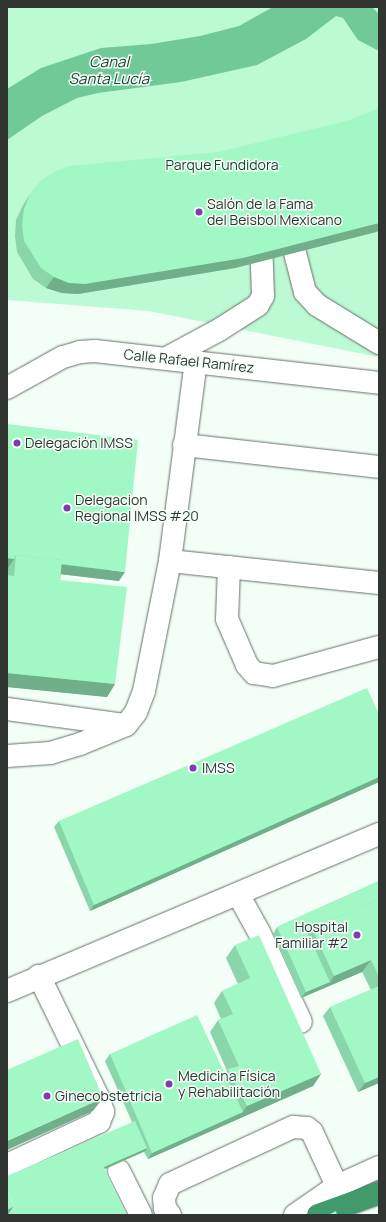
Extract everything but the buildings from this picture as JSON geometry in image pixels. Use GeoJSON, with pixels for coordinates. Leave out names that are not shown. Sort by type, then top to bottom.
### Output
{"type":"FeatureCollection","features":[{"type":"Feature","properties":{"kind":"highway"},"geometry":{"type":"LineString","coordinates":[[318,1215],[379,1193]]}},
{"type":"Feature","properties":{"kind":"street"},"geometry":{"type":"LineString","coordinates":[[295,253],[305,292],[317,305],[379,343]]}},
{"type":"Feature","properties":{"kind":"street"},"geometry":{"type":"LineString","coordinates":[[167,358],[219,330],[258,305],[263,296],[262,260]]}},
{"type":"Feature","properties":{"kind":"street","name":"Calle Rafael Ramírez"},"geometry":{"type":"LineString","coordinates":[[7,388],[63,357],[80,352],[196,361],[379,383]]}},
{"type":"Feature","properties":{"kind":"street"},"geometry":{"type":"LineString","coordinates":[[7,756],[50,753],[80,744],[126,725],[141,702],[170,561],[196,361]]}},
{"type":"Feature","properties":{"kind":"street"},"geometry":{"type":"LineString","coordinates":[[184,445],[379,467]]}},
{"type":"Feature","properties":{"kind":"street"},"geometry":{"type":"LineString","coordinates":[[170,561],[379,583]]}},
{"type":"Feature","properties":{"kind":"street"},"geometry":{"type":"LineString","coordinates":[[229,567],[227,620],[247,665],[254,673],[273,676],[379,647]]}},
{"type":"Feature","properties":{"kind":"street"},"geometry":{"type":"LineString","coordinates":[[7,709],[126,725]]}},
{"type":"Feature","properties":{"kind":"street"},"geometry":{"type":"LineString","coordinates":[[7,991],[39,976],[379,834]]}},
{"type":"Feature","properties":{"kind":"street"},"geometry":{"type":"LineString","coordinates":[[238,894],[259,932],[301,1022]]}},
{"type":"Feature","properties":{"kind":"street"},"geometry":{"type":"LineString","coordinates":[[7,1165],[99,1122],[103,1112],[98,1097],[39,976]]}},
{"type":"Feature","properties":{"kind":"street"},"geometry":{"type":"LineString","coordinates":[[170,1215],[165,1208],[164,1198],[170,1184],[293,1128],[307,1128],[312,1132],[337,1186]]}},
{"type":"Feature","properties":{"kind":"street"},"geometry":{"type":"LineString","coordinates":[[295,1215],[337,1186],[379,1166]]}},
{"type":"Feature","properties":{"kind":"street"},"geometry":{"type":"LineString","coordinates":[[119,1171],[141,1215]]}},
{"type":"Feature","properties":{"kind":"green space","name":"Parque Fundidora"},"geometry":{"type":"Polygon","coordinates":[[[7,7],[379,7],[379,357],[149,311],[7,300],[7,7]]]}},
{"type":"Feature","properties":{"kind":"water","name":"Canal Santa Lucía"},"geometry":{"type":"Polygon","coordinates":[[[273,7],[372,7],[379,14],[379,51],[358,40],[343,18],[336,16],[306,39],[257,65],[181,82],[98,93],[77,98],[42,116],[7,140],[7,89],[41,68],[101,48],[151,44],[200,36],[239,26],[273,7]]]}},
{"type":"Feature","properties":{"kind":"place","name":"Salón de la Fama del Beisbol Mexicano"},"geometry":{"type":"Point","coordinates":[199,212]}},
{"type":"Feature","properties":{"kind":"place","name":"Delegación IMSS"},"geometry":{"type":"Point","coordinates":[17,443]}},
{"type":"Feature","properties":{"kind":"place","name":"Delegacion Regional IMSS #20"},"geometry":{"type":"Point","coordinates":[67,508]}},
{"type":"Feature","properties":{"kind":"place","name":"IMSS"},"geometry":{"type":"Point","coordinates":[193,768]}},
{"type":"Feature","properties":{"kind":"place","name":"Hospital Familiar #2"},"geometry":{"type":"Point","coordinates":[357,935]}},
{"type":"Feature","properties":{"kind":"place","name":"Medicina Física y Rehabilitación"},"geometry":{"type":"Point","coordinates":[169,1084]}},
{"type":"Feature","properties":{"kind":"place","name":"Ginecobstetricia"},"geometry":{"type":"Point","coordinates":[47,1096]}}]}
